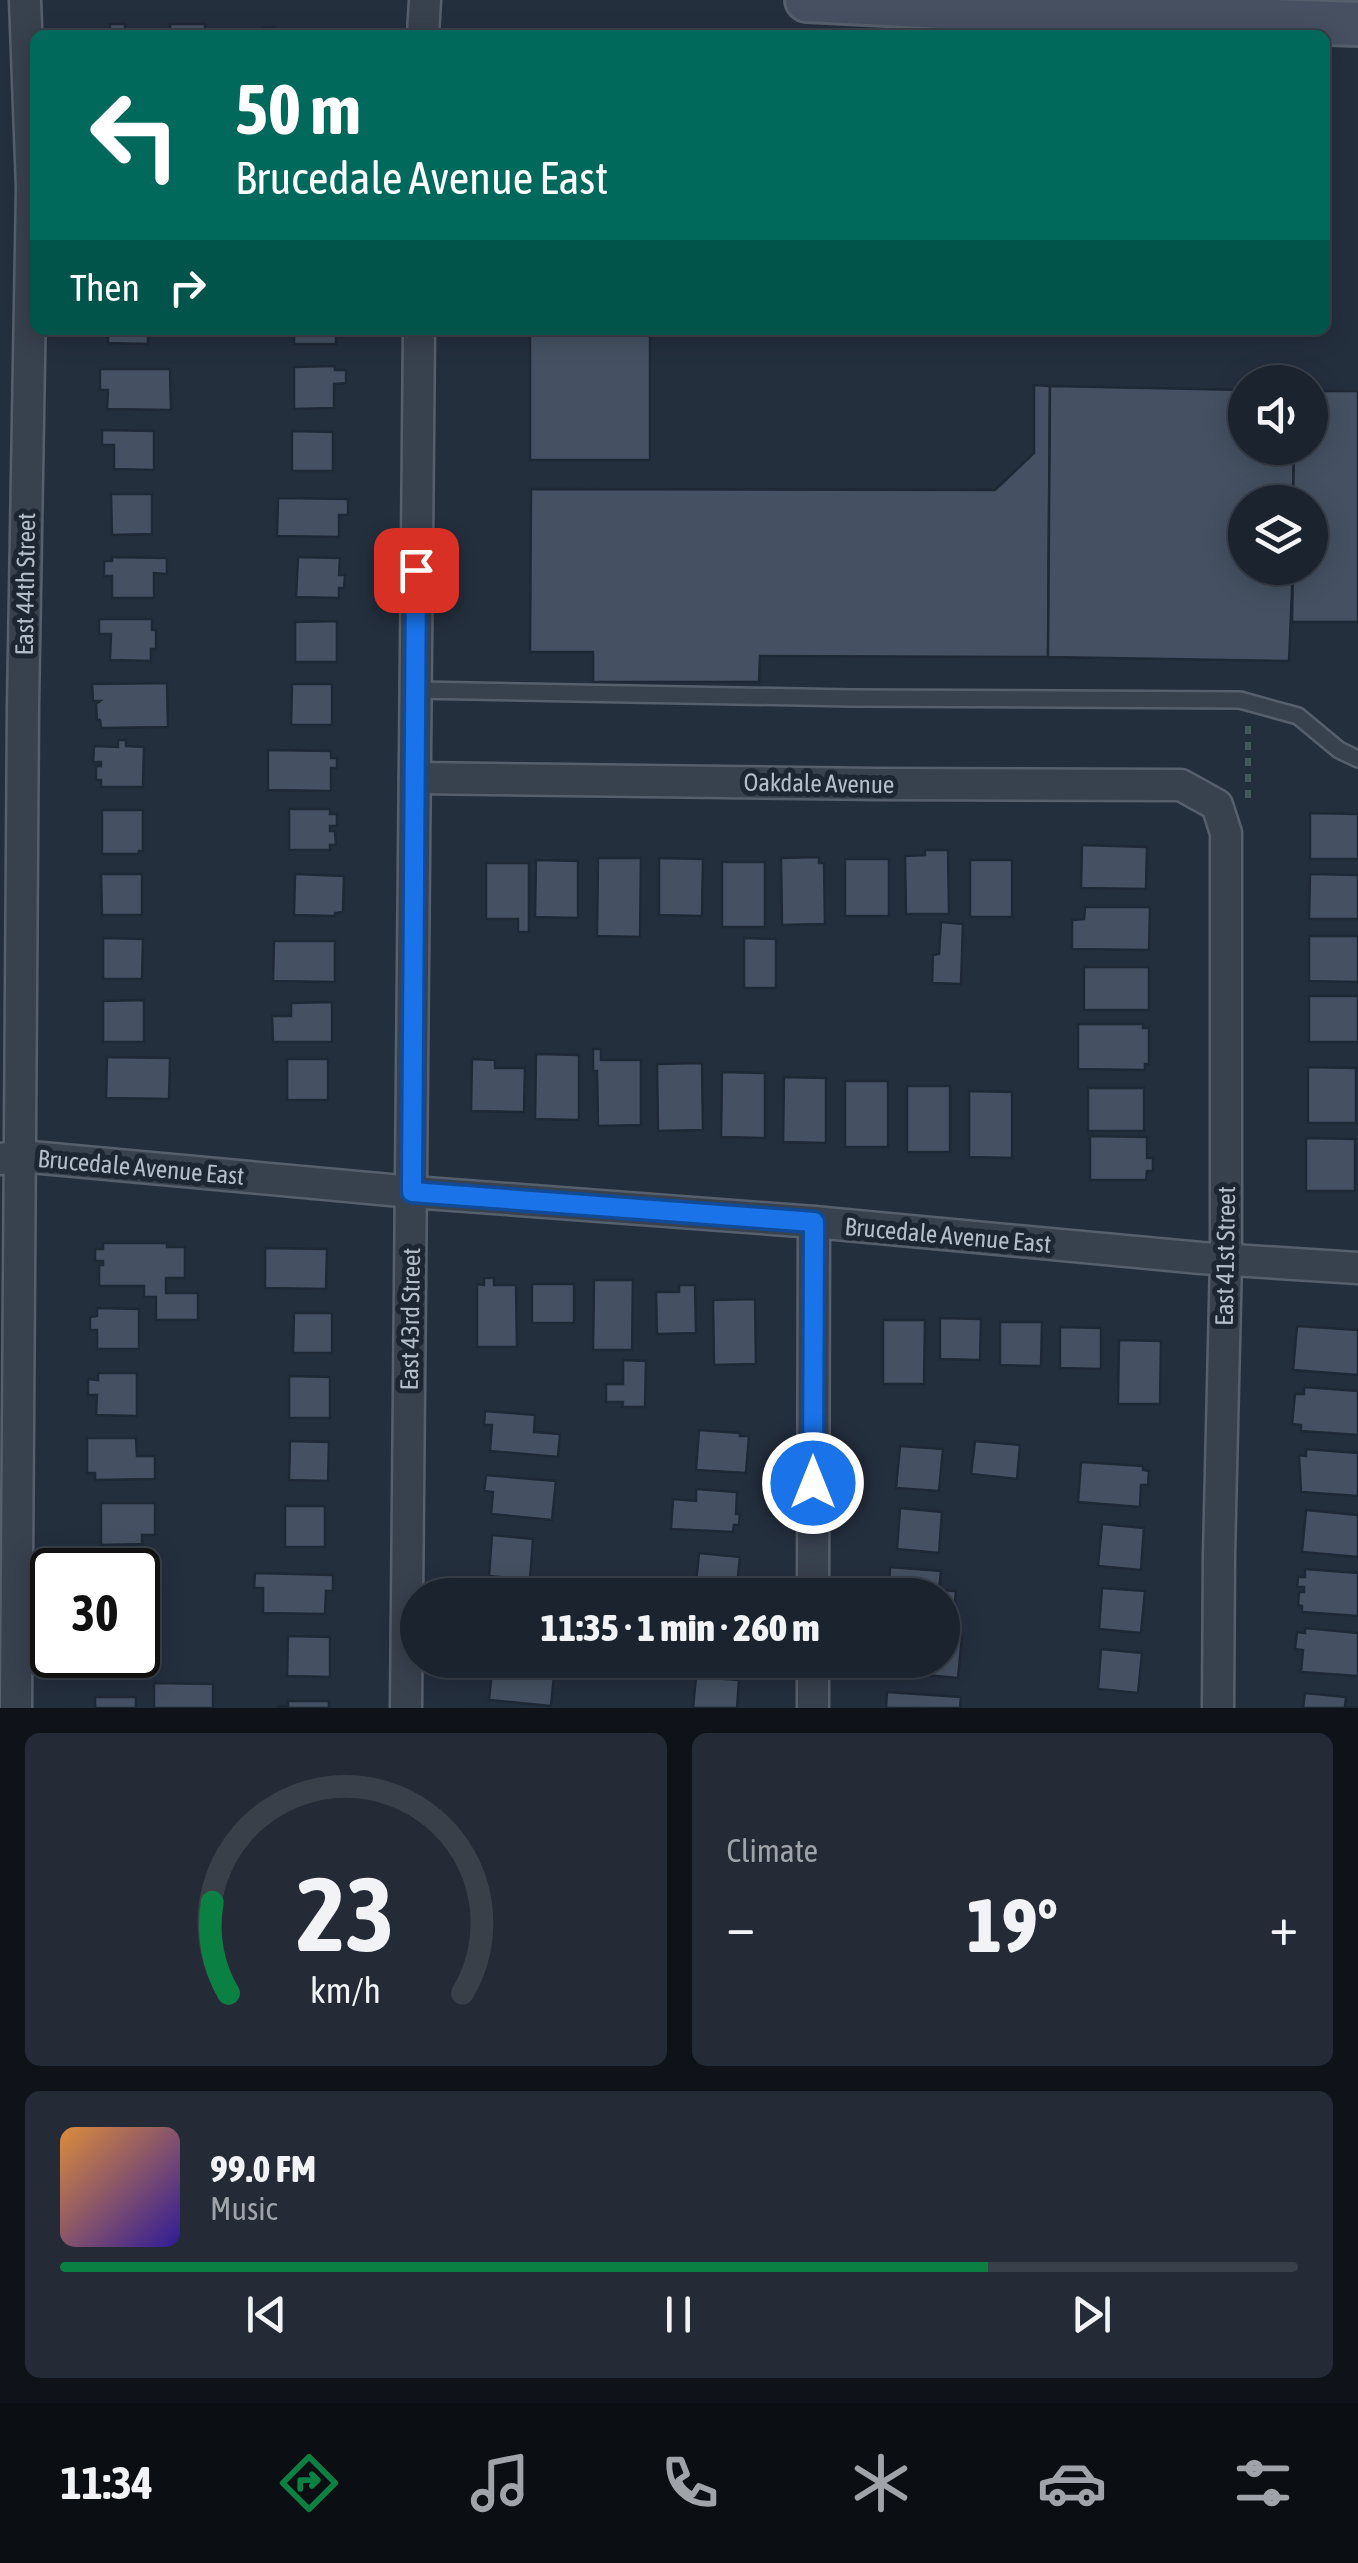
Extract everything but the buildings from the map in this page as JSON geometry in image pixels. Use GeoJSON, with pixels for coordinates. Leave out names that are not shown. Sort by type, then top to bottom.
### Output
{"type":"FeatureCollection","features":[{"type":"Feature","properties":{"kind":"main road"},"geometry":{"type":"LineString","coordinates":[[807,0],[1358,24]]}},
{"type":"Feature","properties":{"kind":"street","name":"East 44th Street"},"geometry":{"type":"LineString","coordinates":[[25,0],[30,134]]}},
{"type":"Feature","properties":{"kind":"street"},"geometry":{"type":"LineString","coordinates":[[424,30],[425,0]]}},
{"type":"Feature","properties":{"kind":"street","name":"East 44th Street"},"geometry":{"type":"LineString","coordinates":[[16,1708],[10,1158],[30,296]]}},
{"type":"Feature","properties":{"kind":"street","name":"East 43rd Street"},"geometry":{"type":"LineString","coordinates":[[406,1708],[418,335]]}},
{"type":"Feature","properties":{"kind":"street","name":"Oakdale Avenue"},"geometry":{"type":"LineString","coordinates":[[415,778],[1180,785],[1217,804]]}},
{"type":"Feature","properties":{"kind":"street","name":"East 41st Street"},"geometry":{"type":"LineString","coordinates":[[1217,804],[1226,834],[1226,1259],[1218,1708]]}},
{"type":"Feature","properties":{"kind":"street","name":"Brucedale Avenue East"},"geometry":{"type":"LineString","coordinates":[[10,1158],[1358,1268]]}},
{"type":"Feature","properties":{"kind":"street"},"geometry":{"type":"LineString","coordinates":[[813,1578],[814,1222]]}},
{"type":"Feature","properties":{"kind":"street"},"geometry":{"type":"LineString","coordinates":[[812,1708],[813,1678]]}},
{"type":"Feature","properties":{"kind":"lane"},"geometry":{"type":"LineString","coordinates":[[416,690],[1240,700],[1298,716],[1340,750],[1358,759]]}},
{"type":"Feature","properties":{"kind":"path"},"geometry":{"type":"LineString","coordinates":[[1248,702],[1248,800]]}},
{"type":"Feature","properties":{"kind":"route"},"geometry":{"type":"LineString","coordinates":[[416,570],[412,1192],[814,1222],[813,1483]]}}]}
